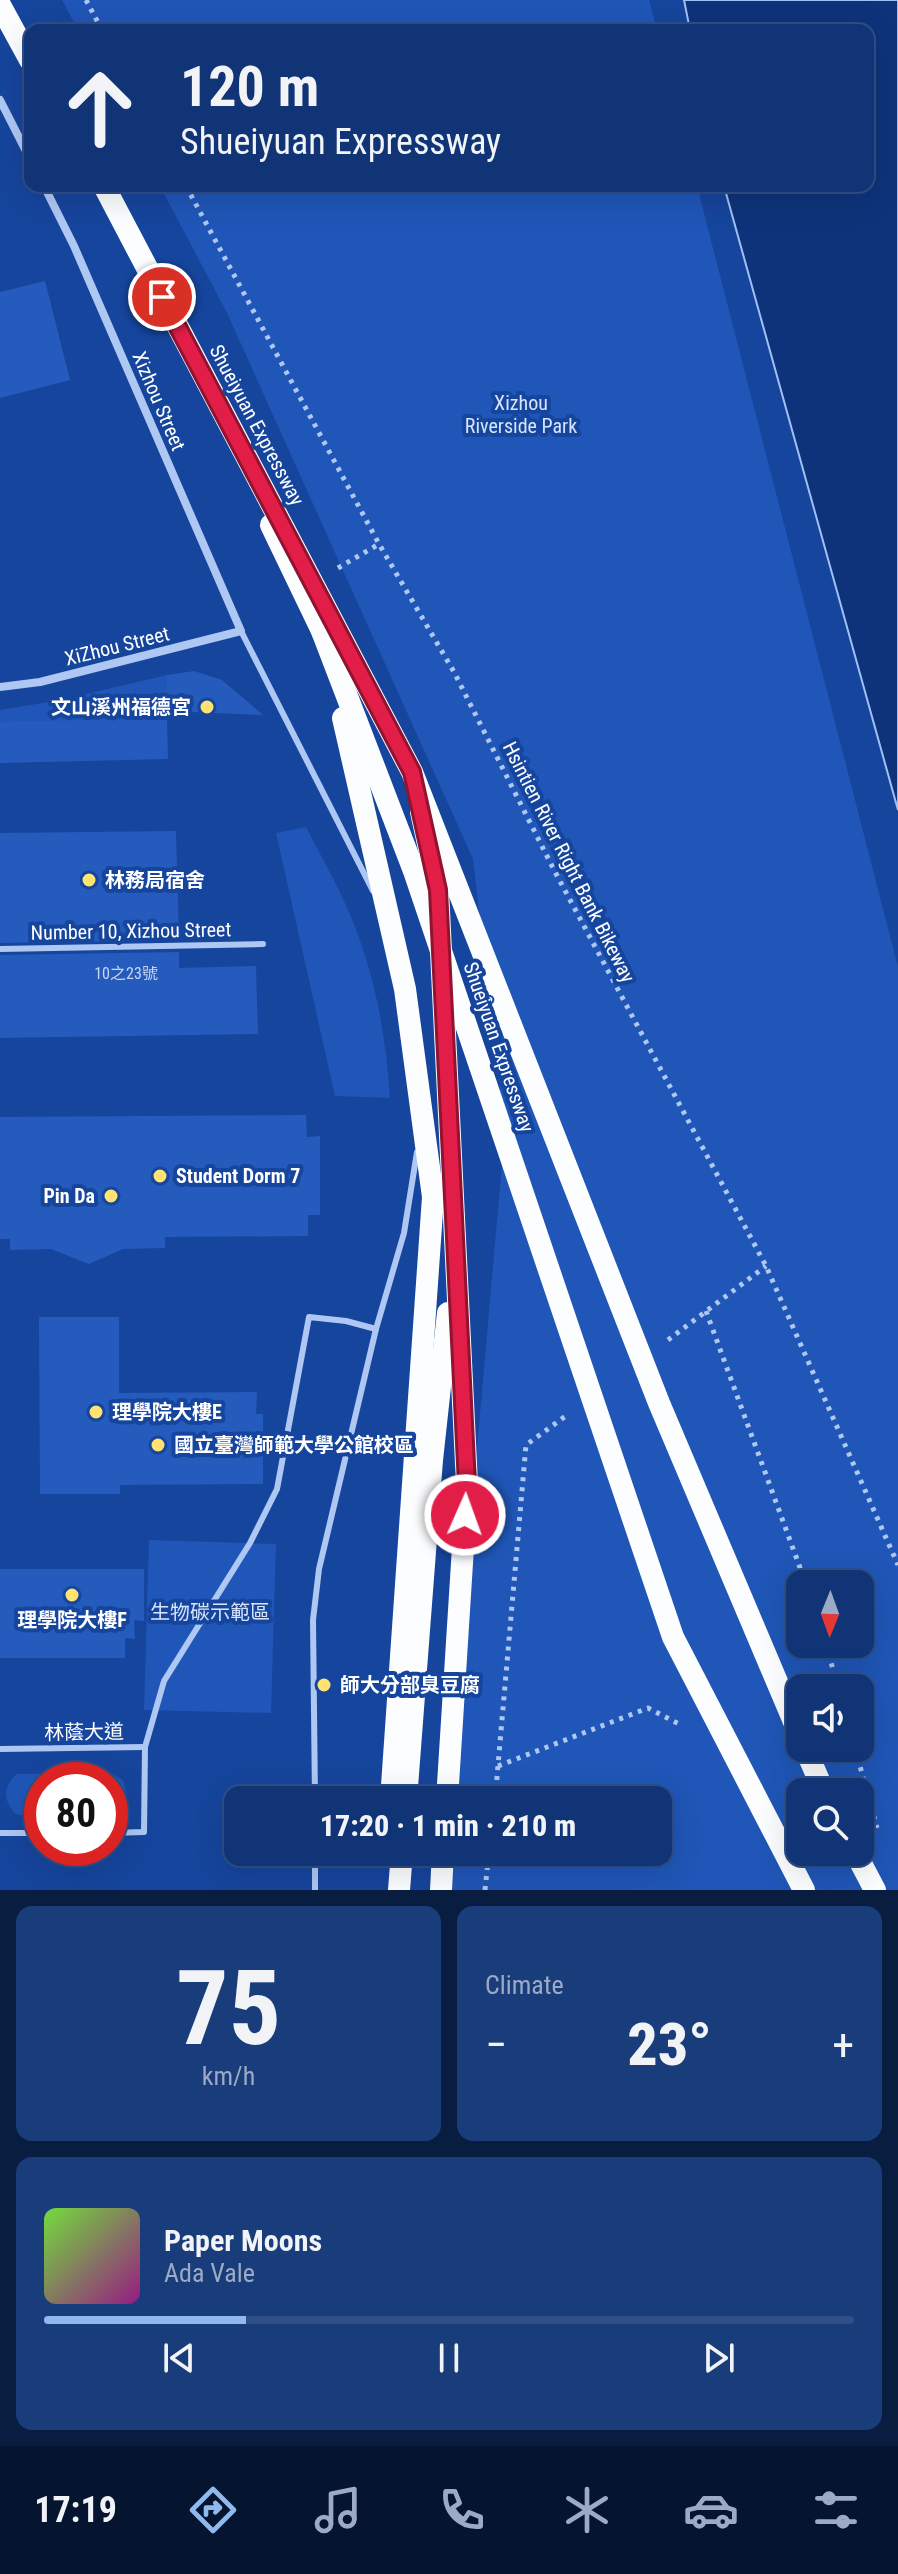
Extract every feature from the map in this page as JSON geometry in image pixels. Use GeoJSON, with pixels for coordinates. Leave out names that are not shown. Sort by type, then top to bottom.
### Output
{"type":"FeatureCollection","features":[{"type":"Feature","properties":{"kind":"highway"},"geometry":{"type":"LineString","coordinates":[[1,2],[24,38]]}},
{"type":"Feature","properties":{"kind":"highway"},"geometry":{"type":"LineString","coordinates":[[1,2],[24,48]]}},
{"type":"Feature","properties":{"kind":"highway","name":"Shueiyuan Expressway"},"geometry":{"type":"LineString","coordinates":[[101,192],[191,359],[322,631]]}},
{"type":"Feature","properties":{"kind":"highway","name":"Shueiyuan Expressway"},"geometry":{"type":"LineString","coordinates":[[107,192],[412,772]]}},
{"type":"Feature","properties":{"kind":"highway"},"geometry":{"type":"LineString","coordinates":[[322,631],[405,989],[433,1197],[392,1786]]}},
{"type":"Feature","properties":{"kind":"highway"},"geometry":{"type":"LineString","coordinates":[[322,631],[414,871],[673,1637],[804,1890]]}},
{"type":"Feature","properties":{"kind":"highway"},"geometry":{"type":"LineString","coordinates":[[412,772],[438,890],[467,1484],[448,1786]]}},
{"type":"Feature","properties":{"kind":"highway"},"geometry":{"type":"LineString","coordinates":[[412,772],[659,1403],[786,1703]]}},
{"type":"Feature","properties":{"kind":"highway"},"geometry":{"type":"LineString","coordinates":[[407,1786],[432,1460],[456,1240]]}},
{"type":"Feature","properties":{"kind":"highway"},"geometry":{"type":"LineString","coordinates":[[385,1890],[387,1866]]}},
{"type":"Feature","properties":{"kind":"highway"},"geometry":{"type":"LineString","coordinates":[[399,1890],[401,1866]]}},
{"type":"Feature","properties":{"kind":"highway"},"geometry":{"type":"LineString","coordinates":[[441,1890],[442,1866]]}},
{"type":"Feature","properties":{"kind":"highway"},"geometry":{"type":"LineString","coordinates":[[862,1866],[875,1890]]}},
{"type":"Feature","properties":{"kind":"street"},"geometry":{"type":"LineString","coordinates":[[0,100],[24,147]]}},
{"type":"Feature","properties":{"kind":"street","name":"Xizhou Street"},"geometry":{"type":"LineString","coordinates":[[47,192],[74,246],[241,631]]}},
{"type":"Feature","properties":{"kind":"street","name":"XiZhou Street"},"geometry":{"type":"LineString","coordinates":[[0,687],[40,682],[241,631]]}},
{"type":"Feature","properties":{"kind":"lane"},"geometry":{"type":"LineString","coordinates":[[241,631],[377,900],[408,999],[420,1071],[418,1146],[404,1233],[376,1329],[319,1569],[313,1620],[315,1786]]}},
{"type":"Feature","properties":{"kind":"lane","name":"Number 10, Xizhou Street"},"geometry":{"type":"LineString","coordinates":[[0,949],[263,944]]}},
{"type":"Feature","properties":{"kind":"lane"},"geometry":{"type":"LineString","coordinates":[[145,1747],[164,1681],[250,1543],[277,1489],[309,1317],[346,1321],[376,1329]]}},
{"type":"Feature","properties":{"kind":"lane","name":"林蔭大道"},"geometry":{"type":"LineString","coordinates":[[0,1749],[145,1747],[144,1832],[128,1832]]}},
{"type":"Feature","properties":{"kind":"lane"},"geometry":{"type":"LineString","coordinates":[[0,1833],[24,1833]]}},
{"type":"Feature","properties":{"kind":"lane"},"geometry":{"type":"LineString","coordinates":[[315,1866],[315,1890]]}},
{"type":"Feature","properties":{"kind":"path"},"geometry":{"type":"LineString","coordinates":[[86,0],[99,24]]}},
{"type":"Feature","properties":{"kind":"path","name":"Hsintien River Right Bank Bikeway"},"geometry":{"type":"LineString","coordinates":[[189,192],[379,544],[454,672],[554,870],[766,1266],[898,1565]]}},
{"type":"Feature","properties":{"kind":"path"},"geometry":{"type":"LineString","coordinates":[[328,574],[379,544]]}},
{"type":"Feature","properties":{"kind":"path"},"geometry":{"type":"LineString","coordinates":[[658,1347],[766,1266]]}},
{"type":"Feature","properties":{"kind":"path"},"geometry":{"type":"LineString","coordinates":[[706,1311],[801,1570]]}},
{"type":"Feature","properties":{"kind":"path"},"geometry":{"type":"LineString","coordinates":[[496,1786],[526,1445],[574,1409]]}},
{"type":"Feature","properties":{"kind":"path"},"geometry":{"type":"LineString","coordinates":[[498,1766],[648,1708],[689,1729]]}},
{"type":"Feature","properties":{"kind":"path"},"geometry":{"type":"LineString","coordinates":[[859,1762],[881,1840]]}},
{"type":"Feature","properties":{"kind":"path"},"geometry":{"type":"LineString","coordinates":[[485,1890],[488,1866]]}},
{"type":"Feature","properties":{"kind":"green space"},"geometry":{"type":"Polygon","coordinates":[[[62,0],[649,0],[655,24],[75,24],[62,0]]]}},
{"type":"Feature","properties":{"kind":"green space","name":"Xizhou Riverside Park"},"geometry":{"type":"Polygon","coordinates":[[[163,192],[699,192],[898,967],[898,1890],[438,1890],[440,1866],[672,1866],[672,1786],[447,1786],[505,1130],[473,859],[227,313],[163,192]]]}},
{"type":"Feature","properties":{"kind":"green space"},"geometry":{"type":"Polygon","coordinates":[[[167,675],[167,718],[0,723],[0,710],[61,700],[167,675]]]}},
{"type":"Feature","properties":{"kind":"green space"},"geometry":{"type":"Polygon","coordinates":[[[306,827],[348,910],[368,965],[383,1031],[390,1098],[335,1096],[276,833],[306,827]]]}},
{"type":"Feature","properties":{"kind":"green space","name":"生物碳示範區"},"geometry":{"type":"Polygon","coordinates":[[[149,1540],[276,1544],[271,1713],[144,1710],[149,1540]]]}},
{"type":"Feature","properties":{"kind":"green space"},"geometry":{"type":"Polygon","coordinates":[[[17,1774],[24,1774],[24,1815],[17,1815],[12,1810],[6,1794],[17,1774]]]}},
{"type":"Feature","properties":{"kind":"shaded area"},"geometry":{"type":"Polygon","coordinates":[[[684,0],[898,0],[898,810],[726,192],[874,192],[874,24],[689,24],[684,0]]]}},
{"type":"Feature","properties":{"kind":"building"},"geometry":{"type":"Polygon","coordinates":[[[45,281],[70,380],[0,398],[0,292],[45,281]]]}},
{"type":"Feature","properties":{"kind":"building","name":"文山溪州福德宮"},"geometry":{"type":"Polygon","coordinates":[[[194,671],[222,680],[263,715],[167,711],[167,675],[194,671]]]}},
{"type":"Feature","properties":{"kind":"building"},"geometry":{"type":"Polygon","coordinates":[[[167,718],[168,759],[0,763],[0,722],[167,718]]]}},
{"type":"Feature","properties":{"kind":"building","name":"林務局宿舍"},"geometry":{"type":"Polygon","coordinates":[[[176,831],[179,940],[0,943],[0,833],[176,831]]]}},
{"type":"Feature","properties":{"kind":"building"},"geometry":{"type":"Polygon","coordinates":[[[179,952],[179,968],[256,966],[258,1034],[0,1038],[0,955],[179,952]]]}},
{"type":"Feature","properties":{"kind":"building","name":"Student Dorm 7"},"geometry":{"type":"Polygon","coordinates":[[[306,1115],[307,1137],[320,1136],[320,1215],[308,1215],[308,1236],[165,1237],[165,1248],[123,1249],[89,1264],[51,1249],[10,1250],[10,1239],[0,1239],[0,1117],[306,1115]]]}},
{"type":"Feature","properties":{"kind":"building"},"geometry":{"type":"Polygon","coordinates":[[[39,1317],[119,1317],[119,1393],[257,1392],[256,1414],[263,1414],[263,1484],[120,1485],[120,1494],[40,1494],[39,1317]]]}},
{"type":"Feature","properties":{"kind":"building","name":"理學院大樓F"},"geometry":{"type":"Polygon","coordinates":[[[0,1569],[144,1569],[144,1621],[134,1620],[135,1639],[125,1638],[125,1658],[0,1658],[0,1569]]]}},
{"type":"Feature","properties":{"kind":"place","name":"文山溪州福德宮"},"geometry":{"type":"Point","coordinates":[207,707]}},
{"type":"Feature","properties":{"kind":"place","name":"林務局宿舍"},"geometry":{"type":"Point","coordinates":[89,880]}},
{"type":"Feature","properties":{"kind":"place","name":"Student Dorm 7"},"geometry":{"type":"Point","coordinates":[160,1176]}},
{"type":"Feature","properties":{"kind":"place","name":"Pin Da"},"geometry":{"type":"Point","coordinates":[111,1196]}},
{"type":"Feature","properties":{"kind":"place","name":"理學院大樓E"},"geometry":{"type":"Point","coordinates":[96,1412]}},
{"type":"Feature","properties":{"kind":"place","name":"國立臺灣師範大學公館校區"},"geometry":{"type":"Point","coordinates":[158,1445]}},
{"type":"Feature","properties":{"kind":"place","name":"理學院大樓F"},"geometry":{"type":"Point","coordinates":[72,1595]}},
{"type":"Feature","properties":{"kind":"place","name":"師大分部臭豆腐"},"geometry":{"type":"Point","coordinates":[324,1685]}},
{"type":"Feature","properties":{"kind":"route"},"geometry":{"type":"LineString","coordinates":[[162,297],[412,772],[438,890],[467,1484],[465,1515]]}}]}
